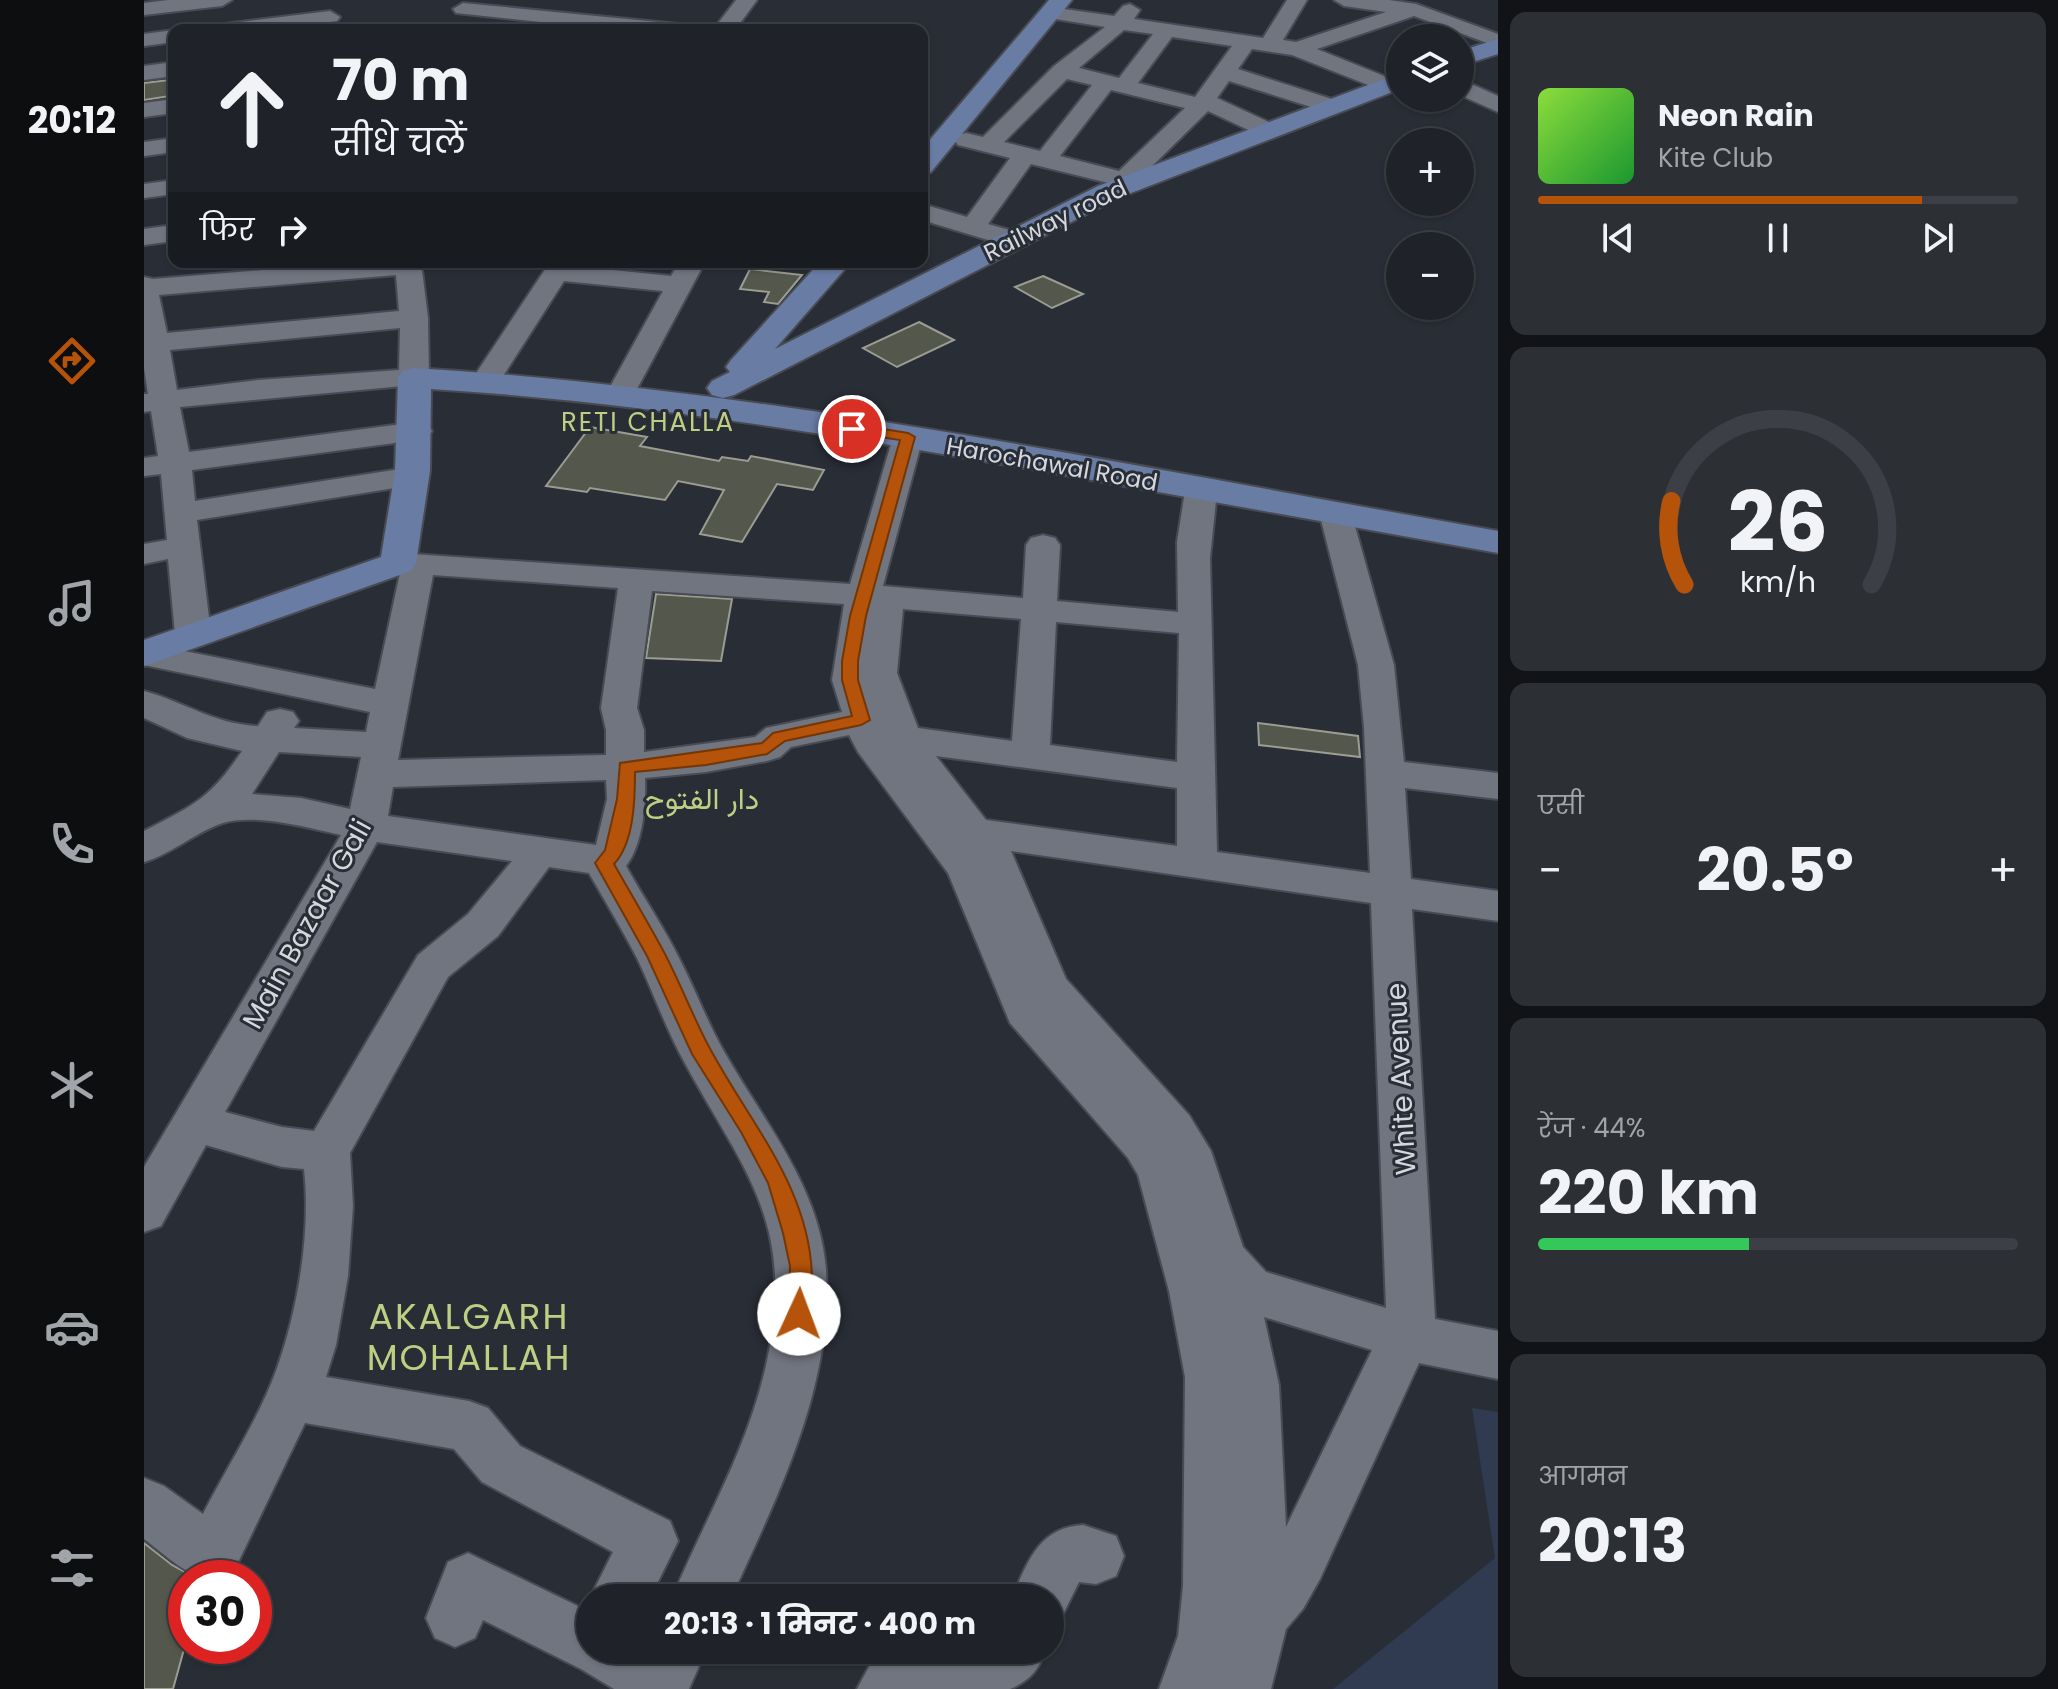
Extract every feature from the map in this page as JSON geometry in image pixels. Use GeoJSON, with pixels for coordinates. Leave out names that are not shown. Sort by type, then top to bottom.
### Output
{"type":"FeatureCollection","features":[{"type":"Feature","properties":{"kind":"main road"},"geometry":{"type":"LineString","coordinates":[[928,159],[1056,6]]}},
{"type":"Feature","properties":{"kind":"main road"},"geometry":{"type":"LineString","coordinates":[[1474,55],[1495,49]]}},
{"type":"Feature","properties":{"kind":"main road","name":"Railway road"},"geometry":{"type":"LineString","coordinates":[[718,398],[1011,239],[1128,181],[1386,86]]}},
{"type":"Feature","properties":{"kind":"main road"},"geometry":{"type":"LineString","coordinates":[[718,398],[831,268]]}},
{"type":"Feature","properties":{"kind":"main road"},"geometry":{"type":"LineString","coordinates":[[144,654],[193,634],[408,565],[417,431],[414,378]]}},
{"type":"Feature","properties":{"kind":"main road","name":"Harochawal Road"},"geometry":{"type":"LineString","coordinates":[[414,378],[486,381],[620,396],[718,398],[921,440],[1498,542]]}},
{"type":"Feature","properties":{"kind":"street"},"geometry":{"type":"LineString","coordinates":[[563,18],[579,0]]}},
{"type":"Feature","properties":{"kind":"street"},"geometry":{"type":"LineString","coordinates":[[729,24],[747,0]]}},
{"type":"Feature","properties":{"kind":"street"},"geometry":{"type":"LineString","coordinates":[[988,145],[1062,71],[1121,23],[1137,0]]}},
{"type":"Feature","properties":{"kind":"street"},"geometry":{"type":"LineString","coordinates":[[949,136],[1128,181],[1202,103],[1224,73],[1258,43],[1297,0]]}},
{"type":"Feature","properties":{"kind":"street"},"geometry":{"type":"LineString","coordinates":[[1344,0],[1416,10],[1495,49]]}},
{"type":"Feature","properties":{"kind":"street"},"geometry":{"type":"LineString","coordinates":[[1297,49],[1444,0]]}},
{"type":"Feature","properties":{"kind":"street"},"geometry":{"type":"LineString","coordinates":[[144,9],[212,1],[219,24]]}},
{"type":"Feature","properties":{"kind":"street"},"geometry":{"type":"LineString","coordinates":[[1056,6],[1121,23],[1297,49],[1386,81]]}},
{"type":"Feature","properties":{"kind":"street"},"geometry":{"type":"LineString","coordinates":[[462,10],[621,24]]}},
{"type":"Feature","properties":{"kind":"street"},"geometry":{"type":"LineString","coordinates":[[268,24],[330,16]]}},
{"type":"Feature","properties":{"kind":"street"},"geometry":{"type":"LineString","coordinates":[[973,227],[1036,157],[1114,85],[1167,30]]}},
{"type":"Feature","properties":{"kind":"street"},"geometry":{"type":"LineString","coordinates":[[1354,30],[1386,43]]}},
{"type":"Feature","properties":{"kind":"street"},"geometry":{"type":"LineString","coordinates":[[144,40],[168,37]]}},
{"type":"Feature","properties":{"kind":"street"},"geometry":{"type":"LineString","coordinates":[[144,73],[168,70]]}},
{"type":"Feature","properties":{"kind":"street"},"geometry":{"type":"LineString","coordinates":[[1062,71],[1202,103],[1267,130]]}},
{"type":"Feature","properties":{"kind":"street"},"geometry":{"type":"LineString","coordinates":[[1224,73],[1255,80],[1330,106]]}},
{"type":"Feature","properties":{"kind":"street"},"geometry":{"type":"LineString","coordinates":[[1474,93],[1498,105]]}},
{"type":"Feature","properties":{"kind":"street"},"geometry":{"type":"LineString","coordinates":[[144,110],[168,107]]}},
{"type":"Feature","properties":{"kind":"street"},"geometry":{"type":"LineString","coordinates":[[144,149],[168,146]]}},
{"type":"Feature","properties":{"kind":"street"},"geometry":{"type":"LineString","coordinates":[[144,191],[168,188]]}},
{"type":"Feature","properties":{"kind":"street"},"geometry":{"type":"LineString","coordinates":[[928,214],[1011,239]]}},
{"type":"Feature","properties":{"kind":"street"},"geometry":{"type":"LineString","coordinates":[[144,237],[168,234]]}},
{"type":"Feature","properties":{"kind":"street"},"geometry":{"type":"LineString","coordinates":[[193,634],[175,462],[154,402],[144,287],[259,270],[309,268]]}},
{"type":"Feature","properties":{"kind":"street"},"geometry":{"type":"LineString","coordinates":[[154,402],[248,390],[414,378],[414,318],[408,268]]}},
{"type":"Feature","properties":{"kind":"street"},"geometry":{"type":"LineString","coordinates":[[486,381],[559,268]]}},
{"type":"Feature","properties":{"kind":"street"},"geometry":{"type":"LineString","coordinates":[[581,268],[686,273],[620,396]]}},
{"type":"Feature","properties":{"kind":"street"},"geometry":{"type":"LineString","coordinates":[[149,343],[414,318]]}},
{"type":"Feature","properties":{"kind":"street"},"geometry":{"type":"LineString","coordinates":[[239,504],[248,390]]}},
{"type":"Feature","properties":{"kind":"street"},"geometry":{"type":"LineString","coordinates":[[144,467],[417,431]]}},
{"type":"Feature","properties":{"kind":"street"},"geometry":{"type":"LineString","coordinates":[[921,440],[877,596],[858,616],[849,671],[878,734],[975,847],[1025,1011],[1159,1137],[1194,1165],[1242,1328],[1253,1385],[1241,1689]]}},
{"type":"Feature","properties":{"kind":"street"},"geometry":{"type":"LineString","coordinates":[[180,513],[413,476]]}},
{"type":"Feature","properties":{"kind":"street"},"geometry":{"type":"LineString","coordinates":[[1197,862],[1196,624],[1192,540],[1201,491]]}},
{"type":"Feature","properties":{"kind":"street","name":"White Avenue"},"geometry":{"type":"LineString","coordinates":[[1242,1622],[1283,1589],[1300,1559],[1405,1337],[1412,1286],[1386,773],[1376,665],[1335,512]]}},
{"type":"Feature","properties":{"kind":"street"},"geometry":{"type":"LineString","coordinates":[[1030,756],[1043,545]]}},
{"type":"Feature","properties":{"kind":"street"},"geometry":{"type":"LineString","coordinates":[[144,554],[184,546]]}},
{"type":"Feature","properties":{"kind":"street"},"geometry":{"type":"LineString","coordinates":[[408,565],[877,596],[1196,624]]}},
{"type":"Feature","properties":{"kind":"street","name":"Main Bazaar Gali"},"geometry":{"type":"LineString","coordinates":[[144,1211],[366,827],[390,704],[408,565]]}},
{"type":"Feature","properties":{"kind":"street"},"geometry":{"type":"LineString","coordinates":[[604,863],[614,853],[626,799],[625,730],[619,708],[637,580]]}},
{"type":"Feature","properties":{"kind":"street"},"geometry":{"type":"LineString","coordinates":[[144,654],[308,675],[390,704]]}},
{"type":"Feature","properties":{"kind":"street"},"geometry":{"type":"LineString","coordinates":[[144,848],[214,811],[236,789],[308,675]]}},
{"type":"Feature","properties":{"kind":"street"},"geometry":{"type":"LineString","coordinates":[[152,716],[239,738],[268,739],[379,760],[626,767],[706,759],[767,748],[779,737],[878,734],[1195,777]]}},
{"type":"Feature","properties":{"kind":"street"},"geometry":{"type":"LineString","coordinates":[[1386,773],[1498,786]]}},
{"type":"Feature","properties":{"kind":"street"},"geometry":{"type":"LineString","coordinates":[[214,811],[242,807],[301,812],[366,827],[596,859],[604,863],[656,955],[699,1049],[748,1126],[778,1182],[795,1233],[801,1266],[797,1333],[777,1430],[707,1584]]}},
{"type":"Feature","properties":{"kind":"street"},"geometry":{"type":"LineString","coordinates":[[975,847],[1197,862],[1392,893],[1498,906]]}},
{"type":"Feature","properties":{"kind":"street"},"geometry":{"type":"LineString","coordinates":[[144,1505],[212,1555],[303,1375],[322,1287],[331,1175],[326,1152],[433,966],[483,925],[524,875],[538,852]]}},
{"type":"Feature","properties":{"kind":"street"},"geometry":{"type":"LineString","coordinates":[[195,1123],[282,1147],[326,1152]]}},
{"type":"Feature","properties":{"kind":"street"},"geometry":{"type":"LineString","coordinates":[[1159,1137],[1161,1172],[1194,1291],[1211,1377],[1212,1586],[1242,1622]]}},
{"type":"Feature","properties":{"kind":"street"},"geometry":{"type":"LineString","coordinates":[[1221,1258],[1250,1290],[1405,1337],[1498,1355]]}},
{"type":"Feature","properties":{"kind":"street"},"geometry":{"type":"LineString","coordinates":[[291,1396],[469,1426],[501,1464],[650,1541],[627,1584]]}},
{"type":"Feature","properties":{"kind":"street"},"geometry":{"type":"LineString","coordinates":[[1048,1584],[1066,1554],[1080,1551],[1096,1556]]}},
{"type":"Feature","properties":{"kind":"street"},"geometry":{"type":"LineString","coordinates":[[455,1618],[468,1582],[576,1636]]}},
{"type":"Feature","properties":{"kind":"street"},"geometry":{"type":"LineString","coordinates":[[1189,1689],[1201,1657],[1242,1622]]}},
{"type":"Feature","properties":{"kind":"street"},"geometry":{"type":"LineString","coordinates":[[639,1664],[665,1674]]}},
{"type":"Feature","properties":{"kind":"street"},"geometry":{"type":"LineString","coordinates":[[887,1689],[907,1664]]}},
{"type":"Feature","properties":{"kind":"street"},"geometry":{"type":"LineString","coordinates":[[929,1664],[970,1681],[986,1683],[1000,1678],[1008,1664]]}},
{"type":"Feature","properties":{"kind":"shaded area"},"geometry":{"type":"Polygon","coordinates":[[[1472,1408],[1498,1412],[1498,1689],[1333,1689],[1495,1558],[1472,1408]]]}},
{"type":"Feature","properties":{"kind":"building"},"geometry":{"type":"Polygon","coordinates":[[[168,80],[168,96],[144,100],[144,83],[168,80]]]}},
{"type":"Feature","properties":{"kind":"building"},"geometry":{"type":"Polygon","coordinates":[[[750,269],[802,275],[778,304],[764,302],[769,292],[740,289],[750,269]]]}},
{"type":"Feature","properties":{"kind":"building"},"geometry":{"type":"Polygon","coordinates":[[[1043,276],[1083,294],[1052,308],[1015,287],[1043,276]]]}},
{"type":"Feature","properties":{"kind":"building"},"geometry":{"type":"Polygon","coordinates":[[[919,322],[954,340],[897,367],[863,348],[919,322]]]}},
{"type":"Feature","properties":{"kind":"building"},"geometry":{"type":"Polygon","coordinates":[[[590,427],[647,437],[640,446],[719,461],[722,457],[748,461],[751,456],[824,470],[813,490],[777,484],[742,542],[700,534],[724,490],[678,481],[665,500],[590,488],[587,492],[546,486],[590,427]]]}},
{"type":"Feature","properties":{"kind":"building"},"geometry":{"type":"Polygon","coordinates":[[[656,594],[732,599],[721,661],[646,658],[656,594]]]}},
{"type":"Feature","properties":{"kind":"building"},"geometry":{"type":"Polygon","coordinates":[[[1258,723],[1358,736],[1360,757],[1259,745],[1258,723]]]}},
{"type":"Feature","properties":{"kind":"building"},"geometry":{"type":"Polygon","coordinates":[[[144,1543],[168,1562],[168,1664],[180,1664],[173,1689],[144,1689],[144,1543]]]}},
{"type":"Feature","properties":{"kind":"district","name":"RETI CHALLA"},"geometry":{"type":"Point","coordinates":[648,422]}},
{"type":"Feature","properties":{"kind":"district","name":"دار الفتوح"},"geometry":{"type":"Point","coordinates":[702,798]}},
{"type":"Feature","properties":{"kind":"district","name":"AKALGARH MOHALLAH"},"geometry":{"type":"Point","coordinates":[469,1336]}},
{"type":"Feature","properties":{"kind":"route"},"geometry":{"type":"LineString","coordinates":[[799,1314],[801,1266],[795,1233],[778,1182],[748,1126],[699,1049],[656,955],[604,863],[614,853],[626,799],[626,767],[706,759],[767,748],[779,737],[834,723],[861,720],[850,680],[850,661],[858,616],[908,437],[852,429]]}}]}
